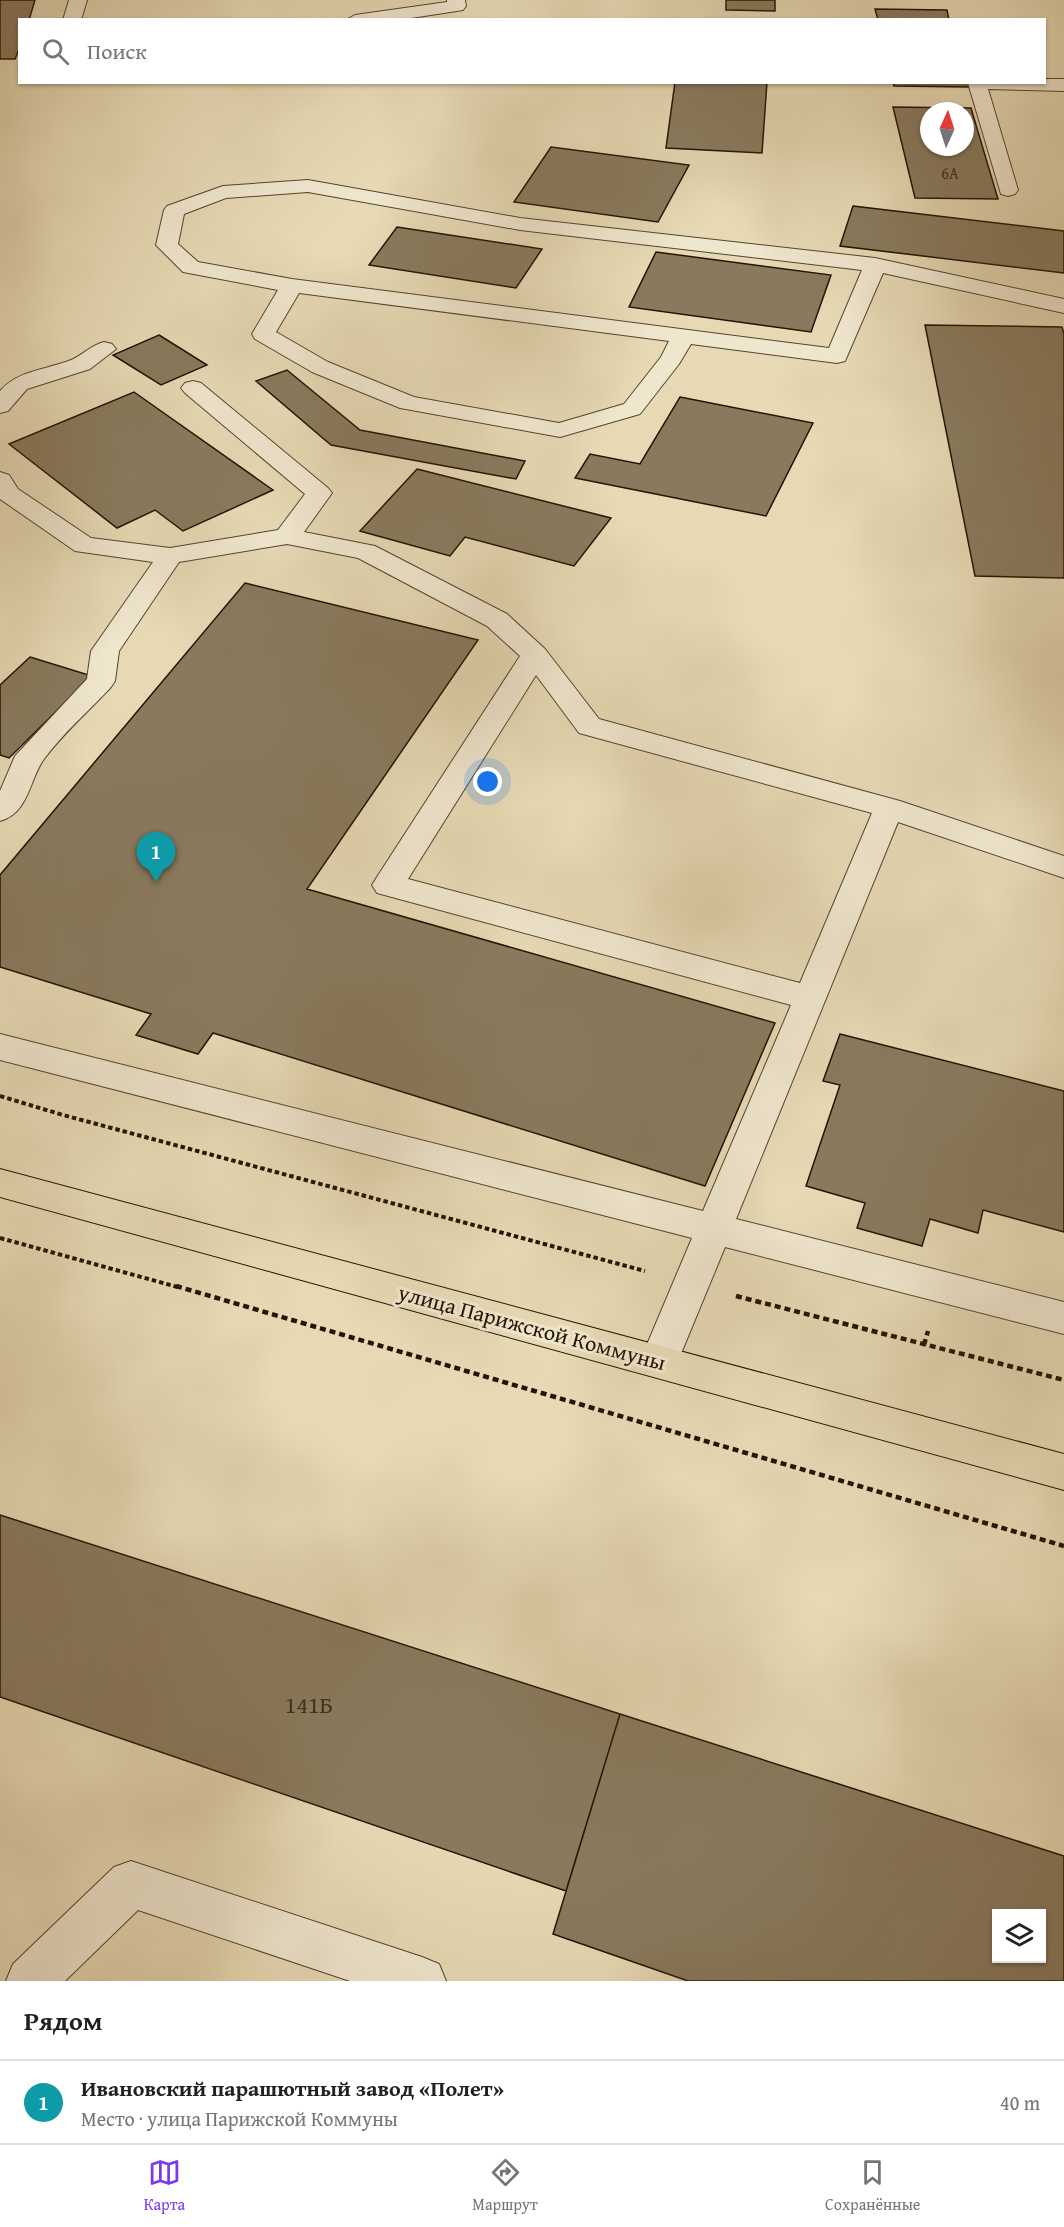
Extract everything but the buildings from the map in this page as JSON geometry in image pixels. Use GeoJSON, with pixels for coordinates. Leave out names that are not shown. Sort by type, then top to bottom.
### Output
{"type":"FeatureCollection","features":[{"type":"Feature","properties":{"kind":"main road","name":"улица Парижской Коммуны"},"geometry":{"type":"LineString","coordinates":[[0,1183],[1064,1472]]}},
{"type":"Feature","properties":{"kind":"lane"},"geometry":{"type":"LineString","coordinates":[[73,18],[78,0]]}},
{"type":"Feature","properties":{"kind":"lane"},"geometry":{"type":"LineString","coordinates":[[370,18],[457,6],[456,0]]}},
{"type":"Feature","properties":{"kind":"lane"},"geometry":{"type":"LineString","coordinates":[[978,84],[1008,190]]}},
{"type":"Feature","properties":{"kind":"lane"},"geometry":{"type":"LineString","coordinates":[[1035,84],[1064,85]]}},
{"type":"Feature","properties":{"kind":"lane"},"geometry":{"type":"LineString","coordinates":[[875,265],[837,356],[292,285],[191,267],[167,245],[174,210],[223,192],[308,186],[520,224],[875,265],[1064,306]]}},
{"type":"Feature","properties":{"kind":"lane"},"geometry":{"type":"LineString","coordinates":[[292,285],[263,334],[320,367],[408,403],[560,430],[632,409],[671,359],[684,336]]}},
{"type":"Feature","properties":{"kind":"lane"},"geometry":{"type":"LineString","coordinates":[[0,406],[19,384],[82,364],[104,348]]}},
{"type":"Feature","properties":{"kind":"lane"},"geometry":{"type":"LineString","coordinates":[[193,388],[320,493],[287,536]]}},
{"type":"Feature","properties":{"kind":"lane"},"geometry":{"type":"LineString","coordinates":[[0,480],[9,494],[84,545],[170,556],[287,536],[366,552],[497,620],[536,655],[589,726],[889,808],[1064,867]]}},
{"type":"Feature","properties":{"kind":"lane"},"geometry":{"type":"LineString","coordinates":[[0,811],[13,795],[30,756],[101,681],[105,651],[170,556]]}},
{"type":"Feature","properties":{"kind":"lane"},"geometry":{"type":"LineString","coordinates":[[536,655],[388,885],[810,998]]}},
{"type":"Feature","properties":{"kind":"lane"},"geometry":{"type":"LineString","coordinates":[[659,1361],[889,808]]}},
{"type":"Feature","properties":{"kind":"lane"},"geometry":{"type":"LineString","coordinates":[[0,1047],[1064,1318]]}},
{"type":"Feature","properties":{"kind":"lane"},"geometry":{"type":"LineString","coordinates":[[30,1981],[132,1884],[422,1981]]}},
{"type":"Feature","properties":{"kind":"path"},"geometry":{"type":"LineString","coordinates":[[0,1096],[690,1284],[1064,1380]]}},
{"type":"Feature","properties":{"kind":"path"},"geometry":{"type":"LineString","coordinates":[[0,1238],[120,1270],[1064,1546]]}},
{"type":"Feature","properties":{"kind":"place","name":"Ивановский парашютный завод «Полет»"},"geometry":{"type":"Point","coordinates":[156,882]}}]}
